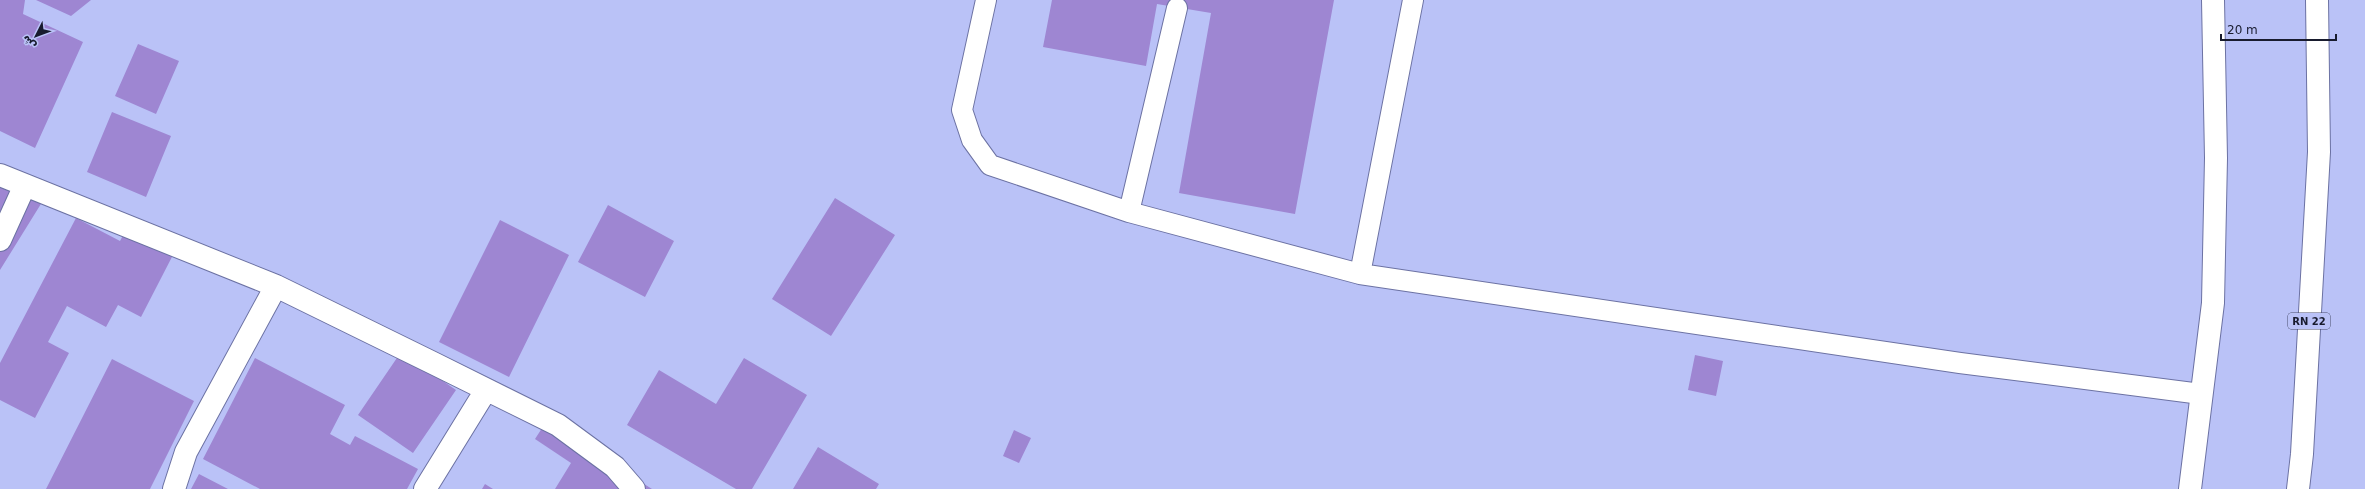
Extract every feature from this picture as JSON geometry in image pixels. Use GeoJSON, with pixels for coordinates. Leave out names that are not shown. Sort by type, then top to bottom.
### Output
{"type":"FeatureCollection","features":[{"type":"Feature","properties":{"kind":"main road"},"geometry":{"type":"LineString","coordinates":[[2190,489],[2213,303],[2216,158],[2213,0]]}},
{"type":"Feature","properties":{"kind":"main road","name":"RN 22"},"geometry":{"type":"LineString","coordinates":[[2298,489],[2302,454],[2319,152],[2317,0]]}},
{"type":"Feature","properties":{"kind":"main road"},"geometry":{"type":"LineString","coordinates":[[0,175],[276,286],[558,425],[615,467],[634,489]]}},
{"type":"Feature","properties":{"kind":"main road"},"geometry":{"type":"LineString","coordinates":[[0,240],[25,185]]}},
{"type":"Feature","properties":{"kind":"main road"},"geometry":{"type":"LineString","coordinates":[[174,489],[186,452],[276,286]]}},
{"type":"Feature","properties":{"kind":"main road"},"geometry":{"type":"LineString","coordinates":[[425,489],[486,390]]}},
{"type":"Feature","properties":{"kind":"lane"},"geometry":{"type":"LineString","coordinates":[[986,0],[962,110],[972,140],[990,165],[1129,212],[1360,274],[1952,361],[2202,394]]}},
{"type":"Feature","properties":{"kind":"lane"},"geometry":{"type":"LineString","coordinates":[[1360,274],[1413,0]]}},
{"type":"Feature","properties":{"kind":"lane"},"geometry":{"type":"LineString","coordinates":[[1129,212],[1177,8]]}},
{"type":"Feature","properties":{"kind":"building"},"geometry":{"type":"Polygon","coordinates":[[[0,0],[25,0],[23,14],[83,42],[35,148],[0,131],[0,0]]]}},
{"type":"Feature","properties":{"kind":"building"},"geometry":{"type":"Polygon","coordinates":[[[36,0],[91,0],[71,16],[36,0]]]}},
{"type":"Feature","properties":{"kind":"building"},"geometry":{"type":"Polygon","coordinates":[[[1052,0],[1334,0],[1295,214],[1179,193],[1211,13],[1157,4],[1146,66],[1043,47],[1052,0]]]}},
{"type":"Feature","properties":{"kind":"building"},"geometry":{"type":"Polygon","coordinates":[[[138,44],[179,61],[156,114],[115,96],[138,44]]]}},
{"type":"Feature","properties":{"kind":"building"},"geometry":{"type":"Polygon","coordinates":[[[112,112],[171,136],[146,197],[87,172],[112,112]]]}},
{"type":"Feature","properties":{"kind":"building"},"geometry":{"type":"Polygon","coordinates":[[[0,172],[44,199],[0,270],[0,172]]]}},
{"type":"Feature","properties":{"kind":"building"},"geometry":{"type":"Polygon","coordinates":[[[835,198],[895,235],[831,336],[772,299],[835,198]]]}},
{"type":"Feature","properties":{"kind":"building"},"geometry":{"type":"Polygon","coordinates":[[[608,205],[674,241],[645,297],[578,262],[608,205]]]}},
{"type":"Feature","properties":{"kind":"building"},"geometry":{"type":"Polygon","coordinates":[[[76,218],[120,241],[127,228],[174,253],[141,317],[118,305],[106,327],[67,306],[48,342],[69,353],[35,418],[0,400],[0,363],[76,218]]]}},
{"type":"Feature","properties":{"kind":"building"},"geometry":{"type":"Polygon","coordinates":[[[500,220],[569,255],[509,377],[439,342],[500,220]]]}},
{"type":"Feature","properties":{"kind":"building"},"geometry":{"type":"Polygon","coordinates":[[[401,352],[456,390],[413,453],[358,415],[401,352]]]}},
{"type":"Feature","properties":{"kind":"building"},"geometry":{"type":"Polygon","coordinates":[[[1695,355],[1723,361],[1716,396],[1688,390],[1695,355]]]}},
{"type":"Feature","properties":{"kind":"building"},"geometry":{"type":"Polygon","coordinates":[[[255,358],[345,405],[330,434],[350,445],[355,436],[418,469],[407,489],[260,489],[203,459],[255,358]]]}},
{"type":"Feature","properties":{"kind":"building"},"geometry":{"type":"Polygon","coordinates":[[[744,358],[807,395],[752,489],[736,489],[627,425],[659,370],[716,404],[744,358]]]}},
{"type":"Feature","properties":{"kind":"building"},"geometry":{"type":"Polygon","coordinates":[[[112,359],[194,401],[150,489],[46,489],[112,359]]]}},
{"type":"Feature","properties":{"kind":"building"},"geometry":{"type":"Polygon","coordinates":[[[546,422],[652,489],[555,489],[571,463],[535,439],[546,422]]]}},
{"type":"Feature","properties":{"kind":"building"},"geometry":{"type":"Polygon","coordinates":[[[1014,430],[1031,438],[1019,463],[1003,456],[1014,430]]]}},
{"type":"Feature","properties":{"kind":"building"},"geometry":{"type":"Polygon","coordinates":[[[818,447],[879,484],[876,489],[793,489],[818,447]]]}},
{"type":"Feature","properties":{"kind":"building"},"geometry":{"type":"Polygon","coordinates":[[[199,474],[228,489],[191,489],[199,474]]]}},
{"type":"Feature","properties":{"kind":"building"},"geometry":{"type":"Polygon","coordinates":[[[485,484],[493,489],[482,489],[485,484]]]}}]}
